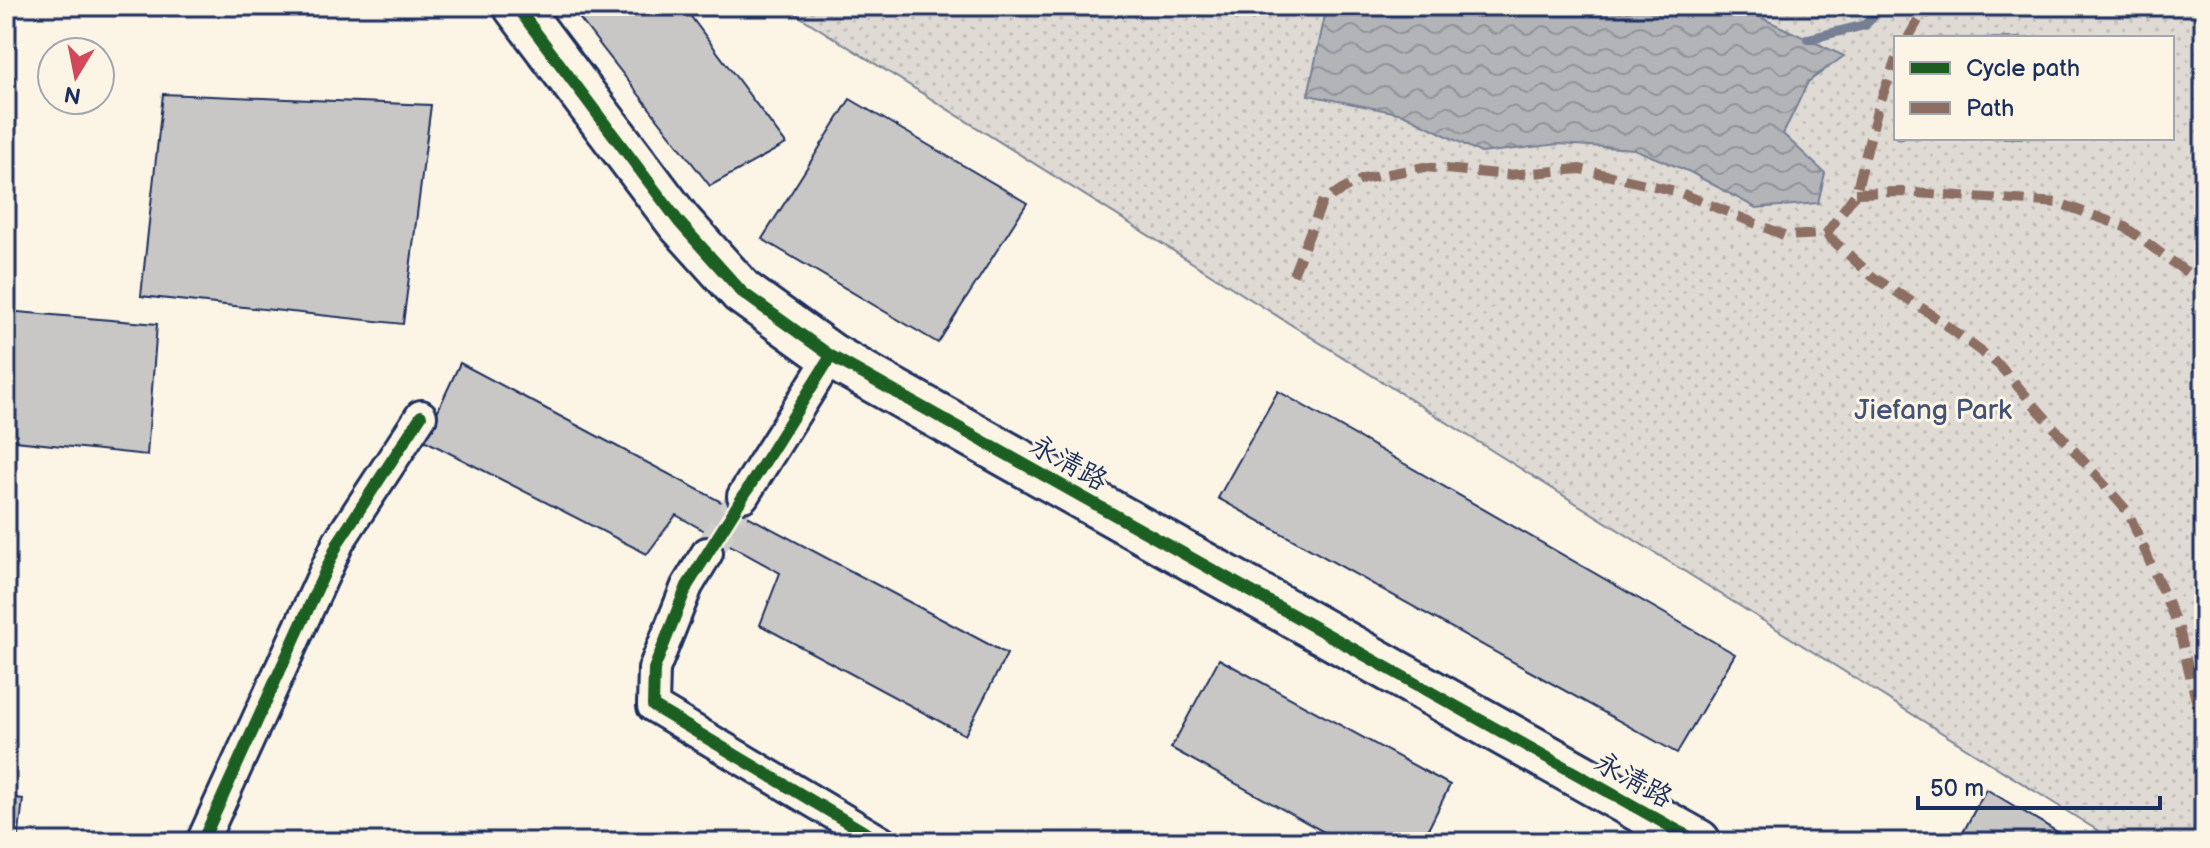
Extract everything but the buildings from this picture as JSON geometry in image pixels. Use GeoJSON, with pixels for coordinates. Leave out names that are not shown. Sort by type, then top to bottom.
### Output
{"type":"FeatureCollection","features":[{"type":"Feature","properties":{"kind":"street","name":"永清路"},"geometry":{"type":"LineString","coordinates":[[516,6],[679,222],[731,281],[831,356],[1698,842]]}},
{"type":"Feature","properties":{"kind":"street"},"geometry":{"type":"LineString","coordinates":[[743,496],[831,356]]}},
{"type":"Feature","properties":{"kind":"street"},"geometry":{"type":"LineString","coordinates":[[202,842],[339,541],[421,416]]}},
{"type":"Feature","properties":{"kind":"street"},"geometry":{"type":"LineString","coordinates":[[707,553],[687,586],[654,669],[653,706],[881,842]]}},
{"type":"Feature","properties":{"kind":"green space","name":"Jiefang Park"},"geometry":{"type":"Polygon","coordinates":[[[783,6],[2204,6],[2204,842],[2116,842],[783,6]]]}},
{"type":"Feature","properties":{"kind":"water"},"geometry":{"type":"Polygon","coordinates":[[[1327,6],[1736,6],[1844,56],[1808,82],[1783,134],[1825,173],[1818,203],[1756,208],[1690,172],[1634,149],[1559,144],[1481,153],[1403,114],[1308,95],[1327,6]]]}},
{"type":"Feature","properties":{"kind":"waterway"},"geometry":{"type":"LineString","coordinates":[[1808,39],[1865,25],[1882,6]]}},
{"type":"Feature","properties":{"kind":"tunnel"},"geometry":{"type":"LineString","coordinates":[[707,553],[743,496]]}},
{"type":"Feature","properties":{"kind":"marked path"},"geometry":{"type":"LineString","coordinates":[[1785,6],[1824,6]]}},
{"type":"Feature","properties":{"kind":"marked path"},"geometry":{"type":"LineString","coordinates":[[1909,36],[1920,17],[1942,6]]}},
{"type":"Feature","properties":{"kind":"marked path"},"geometry":{"type":"LineString","coordinates":[[1293,275],[1323,200],[1363,179],[1424,167],[1508,175],[1580,169],[1676,191],[1786,236],[1826,234],[1856,193],[1877,111],[1894,64]]}},
{"type":"Feature","properties":{"kind":"marked path"},"geometry":{"type":"LineString","coordinates":[[1856,193],[1902,192],[2059,203],[2125,227],[2204,285]]}},
{"type":"Feature","properties":{"kind":"marked path"},"geometry":{"type":"LineString","coordinates":[[1826,234],[1873,277],[1928,312],[1999,365],[2128,512],[2179,629],[2204,734]]}},
{"type":"Feature","properties":{"kind":"cycle path"},"geometry":{"type":"LineString","coordinates":[[516,6],[679,222],[742,292],[831,356],[1698,842]]}},
{"type":"Feature","properties":{"kind":"cycle path"},"geometry":{"type":"LineString","coordinates":[[831,356],[687,586],[654,669],[653,706],[881,842]]}},
{"type":"Feature","properties":{"kind":"cycle path"},"geometry":{"type":"LineString","coordinates":[[202,842],[339,541],[421,416]]}}]}
